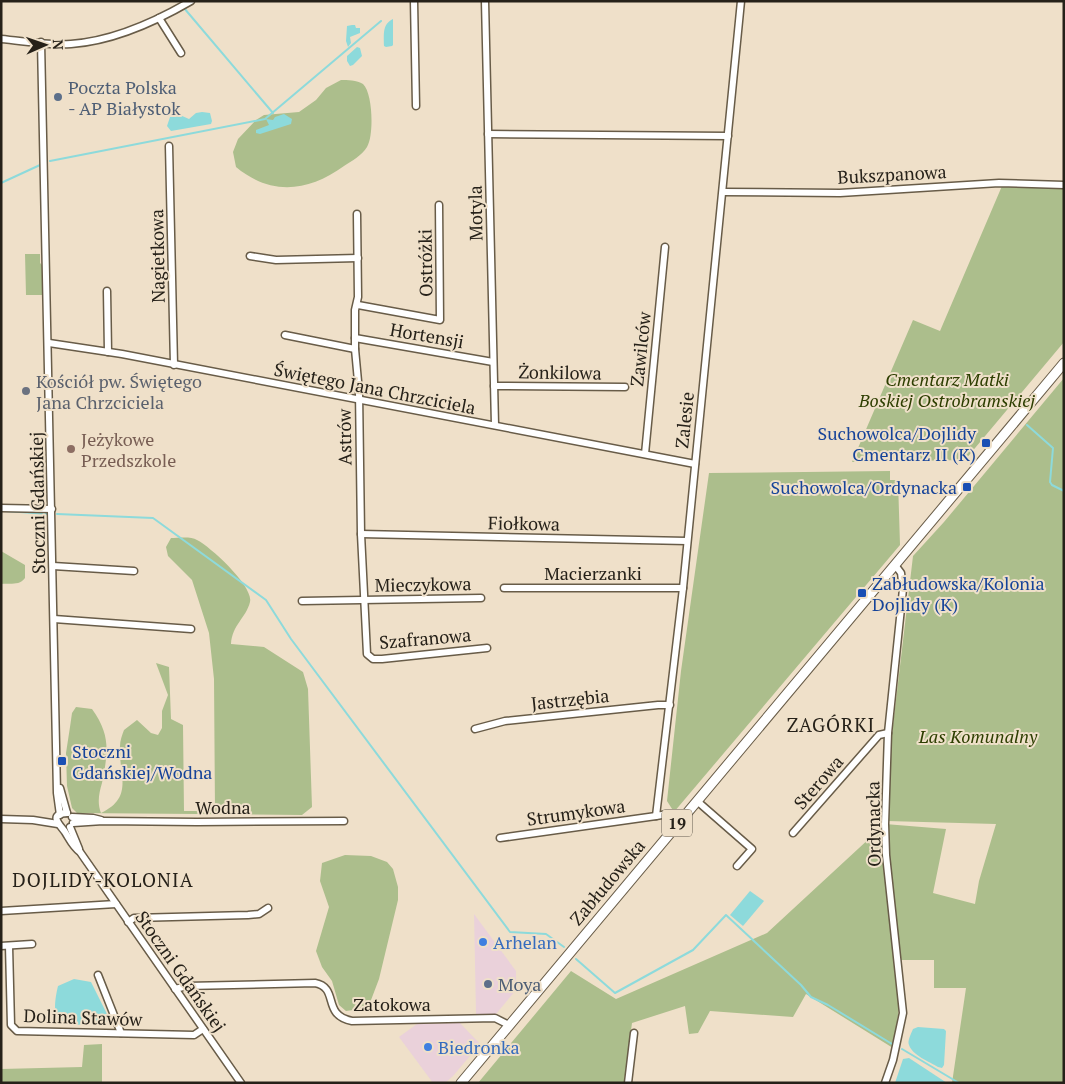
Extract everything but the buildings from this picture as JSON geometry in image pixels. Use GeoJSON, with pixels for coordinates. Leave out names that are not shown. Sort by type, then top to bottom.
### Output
{"type":"FeatureCollection","features":[{"type":"Feature","properties":{"kind":"highway","name":"19"},"geometry":{"type":"LineString","coordinates":[[895,565],[1064,363]]}},
{"type":"Feature","properties":{"kind":"highway","name":"Zabłudowska"},"geometry":{"type":"LineString","coordinates":[[461,1083],[895,565]]}},
{"type":"Feature","properties":{"kind":"street"},"geometry":{"type":"LineString","coordinates":[[414,1],[416,106]]}},
{"type":"Feature","properties":{"kind":"street","name":"Motyla"},"geometry":{"type":"LineString","coordinates":[[484,1],[495,425]]}},
{"type":"Feature","properties":{"kind":"street","name":"Zalesie"},"geometry":{"type":"LineString","coordinates":[[656,816],[683,588],[723,192],[740,1]]}},
{"type":"Feature","properties":{"kind":"street"},"geometry":{"type":"LineString","coordinates":[[1,39],[72,44],[141,27],[188,2]]}},
{"type":"Feature","properties":{"kind":"street"},"geometry":{"type":"LineString","coordinates":[[159,18],[181,53]]}},
{"type":"Feature","properties":{"kind":"street","name":"Stoczni Gdańskiej"},"geometry":{"type":"LineString","coordinates":[[41,42],[58,782],[65,821],[80,852],[241,1083]]}},
{"type":"Feature","properties":{"kind":"street"},"geometry":{"type":"LineString","coordinates":[[488,134],[728,136]]}},
{"type":"Feature","properties":{"kind":"street","name":"Nagietkowa"},"geometry":{"type":"LineString","coordinates":[[169,146],[174,365]]}},
{"type":"Feature","properties":{"kind":"street","name":"Bukszpanowa"},"geometry":{"type":"LineString","coordinates":[[723,192],[840,193],[999,183],[1064,185]]}},
{"type":"Feature","properties":{"kind":"street","name":"Ostróżki"},"geometry":{"type":"LineString","coordinates":[[358,305],[440,320],[439,204]]}},
{"type":"Feature","properties":{"kind":"street","name":"Astrów"},"geometry":{"type":"LineString","coordinates":[[357,214],[358,305],[356,310],[355,349],[367,654]]}},
{"type":"Feature","properties":{"kind":"street","name":"Zawilców"},"geometry":{"type":"LineString","coordinates":[[645,454],[665,247]]}},
{"type":"Feature","properties":{"kind":"street"},"geometry":{"type":"LineString","coordinates":[[250,256],[276,260],[358,258]]}},
{"type":"Feature","properties":{"kind":"street"},"geometry":{"type":"LineString","coordinates":[[107,291],[108,352]]}},
{"type":"Feature","properties":{"kind":"street"},"geometry":{"type":"LineString","coordinates":[[285,335],[355,349]]}},
{"type":"Feature","properties":{"kind":"street","name":"Hortensji"},"geometry":{"type":"LineString","coordinates":[[355,338],[493,362]]}},
{"type":"Feature","properties":{"kind":"street","name":"Świętego Jana Chrzciciela"},"geometry":{"type":"LineString","coordinates":[[49,343],[108,352],[695,464]]}},
{"type":"Feature","properties":{"kind":"street","name":"Żonkilowa"},"geometry":{"type":"LineString","coordinates":[[494,386],[625,388]]}},
{"type":"Feature","properties":{"kind":"street"},"geometry":{"type":"LineString","coordinates":[[1,508],[52,509]]}},
{"type":"Feature","properties":{"kind":"street","name":"Fiołkowa"},"geometry":{"type":"LineString","coordinates":[[361,534],[687,541]]}},
{"type":"Feature","properties":{"kind":"street","name":"Ordynacka"},"geometry":{"type":"LineString","coordinates":[[885,1083],[893,1060],[903,1013],[885,838],[888,733],[902,589],[901,573],[895,565]]}},
{"type":"Feature","properties":{"kind":"street"},"geometry":{"type":"LineString","coordinates":[[53,566],[134,571]]}},
{"type":"Feature","properties":{"kind":"street","name":"Macierzanki"},"geometry":{"type":"LineString","coordinates":[[504,588],[683,588]]}},
{"type":"Feature","properties":{"kind":"street","name":"Mieczykowa"},"geometry":{"type":"LineString","coordinates":[[302,601],[481,598]]}},
{"type":"Feature","properties":{"kind":"street"},"geometry":{"type":"LineString","coordinates":[[54,619],[191,629]]}},
{"type":"Feature","properties":{"kind":"street","name":"Szafranowa"},"geometry":{"type":"LineString","coordinates":[[367,654],[373,658],[382,659],[487,648]]}},
{"type":"Feature","properties":{"kind":"street","name":"Jastrzębia"},"geometry":{"type":"LineString","coordinates":[[475,729],[505,721],[670,705]]}},
{"type":"Feature","properties":{"kind":"street","name":"Sterowa"},"geometry":{"type":"LineString","coordinates":[[793,833],[880,735],[888,733]]}},
{"type":"Feature","properties":{"kind":"street"},"geometry":{"type":"LineString","coordinates":[[697,801],[752,850],[737,866]]}},
{"type":"Feature","properties":{"kind":"street"},"geometry":{"type":"LineString","coordinates":[[656,816],[668,814],[682,818]]}},
{"type":"Feature","properties":{"kind":"street","name":"Strumykowa"},"geometry":{"type":"LineString","coordinates":[[500,838],[656,816]]}},
{"type":"Feature","properties":{"kind":"street","name":"Wodna"},"geometry":{"type":"LineString","coordinates":[[1,819],[65,821],[93,818],[103,821],[197,822],[344,821]]}},
{"type":"Feature","properties":{"kind":"street"},"geometry":{"type":"LineString","coordinates":[[1,911],[116,904]]}},
{"type":"Feature","properties":{"kind":"street"},"geometry":{"type":"LineString","coordinates":[[128,922],[134,918],[259,914],[268,908]]}},
{"type":"Feature","properties":{"kind":"street"},"geometry":{"type":"LineString","coordinates":[[1,946],[32,944]]}},
{"type":"Feature","properties":{"kind":"street","name":"Dolina Stawów"},"geometry":{"type":"LineString","coordinates":[[9,946],[11,1025],[16,1031],[194,1035],[203,1029]]}},
{"type":"Feature","properties":{"kind":"street"},"geometry":{"type":"LineString","coordinates":[[98,975],[120,1033]]}},
{"type":"Feature","properties":{"kind":"street","name":"Zatokowa"},"geometry":{"type":"LineString","coordinates":[[175,989],[187,986],[315,983],[322,984],[326,988],[336,1015],[342,1019],[352,1021],[495,1018],[509,1025]]}},
{"type":"Feature","properties":{"kind":"street"},"geometry":{"type":"LineString","coordinates":[[628,1083],[634,1033]]}},
{"type":"Feature","properties":{"kind":"shaded area"},"geometry":{"type":"Polygon","coordinates":[[[474,914],[516,971],[516,990],[496,1014],[476,1015],[474,914]]]}},
{"type":"Feature","properties":{"kind":"shaded area"},"geometry":{"type":"Polygon","coordinates":[[[460,1023],[480,1044],[445,1083],[433,1083],[399,1037],[417,1024],[460,1023]]]}},
{"type":"Feature","properties":{"kind":"green space"},"geometry":{"type":"Polygon","coordinates":[[[341,80],[355,81],[363,84],[369,96],[371,105],[371,134],[367,147],[360,155],[330,175],[317,181],[290,187],[263,183],[236,167],[233,152],[238,139],[256,120],[264,115],[299,112],[316,100],[326,88],[341,80]]]}},
{"type":"Feature","properties":{"kind":"green space","name":"Cmentarz Matki Boskiej Ostrobramskiej"},"geometry":{"type":"Polygon","coordinates":[[[1002,186],[1064,188],[1064,342],[965,460],[852,462],[913,320],[940,331],[1002,186]]]}},
{"type":"Feature","properties":{"kind":"green space"},"geometry":{"type":"Polygon","coordinates":[[[25,254],[40,254],[43,295],[26,295],[25,254]]]}},
{"type":"Feature","properties":{"kind":"green space","name":"Las Komunalny"},"geometry":{"type":"Polygon","coordinates":[[[1064,378],[1064,1083],[952,1083],[966,988],[934,988],[934,960],[895,960],[899,1009],[893,1048],[806,994],[793,1017],[710,1011],[698,1033],[689,1034],[685,1006],[632,1023],[624,1083],[478,1083],[571,971],[616,999],[767,933],[885,824],[946,829],[933,893],[975,904],[979,881],[996,824],[887,821],[892,734],[913,556],[944,522],[1064,378]]]}},
{"type":"Feature","properties":{"kind":"green space"},"geometry":{"type":"Polygon","coordinates":[[[890,471],[890,480],[898,480],[900,545],[674,812],[667,801],[681,671],[709,473],[890,471]]]}},
{"type":"Feature","properties":{"kind":"green space"},"geometry":{"type":"Polygon","coordinates":[[[171,538],[191,538],[197,540],[221,559],[245,587],[250,602],[236,627],[231,644],[264,647],[303,672],[308,689],[312,807],[302,815],[77,813],[72,808],[67,786],[66,753],[72,713],[76,707],[92,709],[98,718],[105,736],[106,762],[99,798],[101,813],[118,800],[121,792],[120,746],[124,730],[137,720],[151,733],[158,735],[162,728],[162,711],[168,695],[156,663],[169,667],[171,719],[183,725],[184,811],[215,811],[214,679],[209,633],[192,580],[168,556],[166,547],[171,538]]]}},
{"type":"Feature","properties":{"kind":"green space"},"geometry":{"type":"Polygon","coordinates":[[[1,551],[25,565],[25,578],[23,581],[1,584],[1,551]]]}},
{"type":"Feature","properties":{"kind":"green space"},"geometry":{"type":"Polygon","coordinates":[[[345,855],[371,856],[387,862],[393,869],[398,887],[398,900],[379,979],[368,1008],[346,1011],[339,1005],[332,981],[322,967],[316,951],[329,907],[320,881],[322,863],[345,855]]]}},
{"type":"Feature","properties":{"kind":"green space"},"geometry":{"type":"Polygon","coordinates":[[[102,1044],[102,1083],[1,1083],[1,1069],[82,1067],[84,1045],[102,1044]]]}},
{"type":"Feature","properties":{"kind":"water"},"geometry":{"type":"Polygon","coordinates":[[[393,19],[393,45],[386,47],[384,46],[384,30],[389,21],[393,19]]]}},
{"type":"Feature","properties":{"kind":"water"},"geometry":{"type":"Polygon","coordinates":[[[355,25],[356,28],[360,28],[360,33],[350,37],[351,43],[348,47],[346,41],[347,26],[355,25]]]}},
{"type":"Feature","properties":{"kind":"water"},"geometry":{"type":"Polygon","coordinates":[[[357,47],[360,48],[362,56],[350,66],[347,56],[357,47]]]}},
{"type":"Feature","properties":{"kind":"water"},"geometry":{"type":"Polygon","coordinates":[[[196,113],[210,113],[211,124],[171,131],[167,126],[170,117],[180,115],[189,119],[196,113]]]}},
{"type":"Feature","properties":{"kind":"water"},"geometry":{"type":"Polygon","coordinates":[[[284,114],[292,119],[291,124],[260,134],[256,133],[256,130],[269,125],[266,119],[273,120],[275,117],[284,114]]]}},
{"type":"Feature","properties":{"kind":"water"},"geometry":{"type":"Polygon","coordinates":[[[750,891],[764,901],[743,926],[730,915],[750,891]]]}},
{"type":"Feature","properties":{"kind":"water"},"geometry":{"type":"Polygon","coordinates":[[[74,979],[91,982],[108,1016],[107,1022],[75,1025],[59,1021],[55,1009],[58,986],[74,979]]]}},
{"type":"Feature","properties":{"kind":"water"},"geometry":{"type":"Polygon","coordinates":[[[918,1027],[944,1029],[946,1031],[944,1065],[942,1068],[922,1058],[911,1049],[909,1037],[913,1029],[918,1027]]]}},
{"type":"Feature","properties":{"kind":"water"},"geometry":{"type":"Polygon","coordinates":[[[909,1058],[947,1083],[895,1083],[903,1059],[909,1058]]]}},
{"type":"Feature","properties":{"kind":"waterway"},"geometry":{"type":"LineString","coordinates":[[184,8],[273,113]]}},
{"type":"Feature","properties":{"kind":"waterway"},"geometry":{"type":"LineString","coordinates":[[50,161],[265,119],[381,21]]}},
{"type":"Feature","properties":{"kind":"waterway"},"geometry":{"type":"LineString","coordinates":[[1,183],[40,165]]}},
{"type":"Feature","properties":{"kind":"waterway"},"geometry":{"type":"LineString","coordinates":[[1027,425],[1053,448],[1050,482],[1064,491]]}},
{"type":"Feature","properties":{"kind":"waterway"},"geometry":{"type":"LineString","coordinates":[[6,511],[48,514]]}},
{"type":"Feature","properties":{"kind":"waterway"},"geometry":{"type":"LineString","coordinates":[[57,514],[153,518],[266,600],[291,639],[510,932],[546,934],[564,947]]}},
{"type":"Feature","properties":{"kind":"waterway"},"geometry":{"type":"LineString","coordinates":[[576,959],[615,993],[693,950],[726,915],[801,985],[811,997],[828,1005],[892,1044]]}},
{"type":"Feature","properties":{"kind":"waterway"},"geometry":{"type":"LineString","coordinates":[[902,1049],[959,1083]]}},
{"type":"Feature","properties":{"kind":"place","name":"Poczta Polska - AP Białystok"},"geometry":{"type":"Point","coordinates":[58,97]}},
{"type":"Feature","properties":{"kind":"place","name":"Kościół pw. Świętego Jana Chrzciciela"},"geometry":{"type":"Point","coordinates":[26,391]}},
{"type":"Feature","properties":{"kind":"place","name":"Suchowolca/Dojlidy Cmentarz II (K)"},"geometry":{"type":"Point","coordinates":[986,443]}},
{"type":"Feature","properties":{"kind":"place","name":"Jeżykowe Przedszkole"},"geometry":{"type":"Point","coordinates":[71,449]}},
{"type":"Feature","properties":{"kind":"place","name":"Suchowolca/Ordynacka"},"geometry":{"type":"Point","coordinates":[967,487]}},
{"type":"Feature","properties":{"kind":"place","name":"Zabłudowska/Kolonia Dojlidy (K)"},"geometry":{"type":"Point","coordinates":[862,593]}},
{"type":"Feature","properties":{"kind":"place","name":"Stoczni Gdańskiej/Wodna"},"geometry":{"type":"Point","coordinates":[62,761]}},
{"type":"Feature","properties":{"kind":"place","name":"Arhelan"},"geometry":{"type":"Point","coordinates":[483,942]}},
{"type":"Feature","properties":{"kind":"place","name":"Moya"},"geometry":{"type":"Point","coordinates":[488,984]}},
{"type":"Feature","properties":{"kind":"place","name":"Biedronka"},"geometry":{"type":"Point","coordinates":[428,1047]}},
{"type":"Feature","properties":{"kind":"district","name":"ZAGÓRKI"},"geometry":{"type":"Point","coordinates":[831,724]}},
{"type":"Feature","properties":{"kind":"district","name":"DOJLIDY-KOLONIA"},"geometry":{"type":"Point","coordinates":[103,879]}}]}
